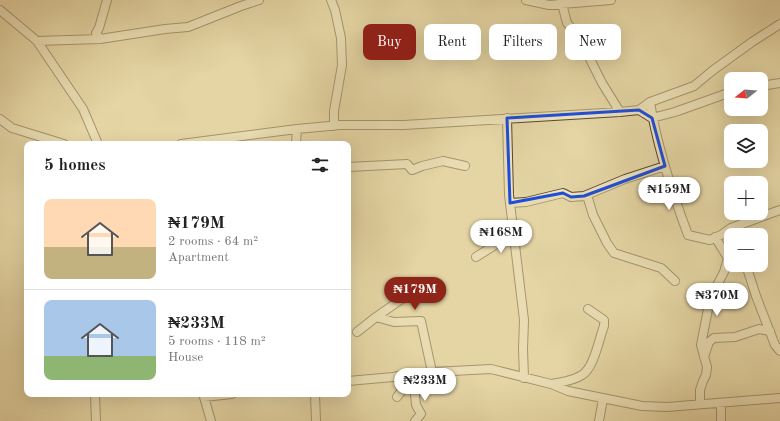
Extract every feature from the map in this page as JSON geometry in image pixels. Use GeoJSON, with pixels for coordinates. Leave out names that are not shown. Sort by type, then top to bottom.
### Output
{"type":"FeatureCollection","features":[{"type":"Feature","properties":{"kind":"street"},"geometry":{"type":"LineString","coordinates":[[100,39],[96,33],[99,28],[107,0]]}},
{"type":"Feature","properties":{"kind":"street"},"geometry":{"type":"LineString","coordinates":[[37,41],[100,39],[188,27],[242,2],[260,0]]}},
{"type":"Feature","properties":{"kind":"street"},"geometry":{"type":"LineString","coordinates":[[331,0],[335,10],[341,38],[342,65],[334,111],[334,126]]}},
{"type":"Feature","properties":{"kind":"street"},"geometry":{"type":"LineString","coordinates":[[526,0],[549,5],[561,2],[611,0]]}},
{"type":"Feature","properties":{"kind":"street"},"geometry":{"type":"LineString","coordinates":[[561,2],[567,23],[579,37],[602,83],[620,112]]}},
{"type":"Feature","properties":{"kind":"street"},"geometry":{"type":"LineString","coordinates":[[0,10],[37,41],[83,109],[97,141]]}},
{"type":"Feature","properties":{"kind":"street"},"geometry":{"type":"LineString","coordinates":[[204,141],[297,129],[334,126],[404,125],[639,110],[650,102],[694,86],[752,42],[780,24]]}},
{"type":"Feature","properties":{"kind":"street"},"geometry":{"type":"LineString","coordinates":[[768,85],[780,83]]}},
{"type":"Feature","properties":{"kind":"street"},"geometry":{"type":"LineString","coordinates":[[639,110],[652,118],[724,94]]}},
{"type":"Feature","properties":{"kind":"street"},"geometry":{"type":"LineString","coordinates":[[650,102],[652,118],[665,166],[688,234],[710,240],[724,234]]}},
{"type":"Feature","properties":{"kind":"street"},"geometry":{"type":"LineString","coordinates":[[507,118],[510,202],[524,320],[524,378]]}},
{"type":"Feature","properties":{"kind":"street"},"geometry":{"type":"LineString","coordinates":[[0,119],[12,128],[54,141]]}},
{"type":"Feature","properties":{"kind":"street"},"geometry":{"type":"LineString","coordinates":[[296,141],[297,129]]}},
{"type":"Feature","properties":{"kind":"street"},"geometry":{"type":"LineString","coordinates":[[351,167],[408,164],[412,170],[443,161],[465,166]]}},
{"type":"Feature","properties":{"kind":"street"},"geometry":{"type":"LineString","coordinates":[[510,202],[526,202],[563,193],[570,197],[588,195],[625,179],[665,166]]}},
{"type":"Feature","properties":{"kind":"street"},"geometry":{"type":"LineString","coordinates":[[588,195],[594,215],[607,243],[614,252],[660,268],[675,281]]}},
{"type":"Feature","properties":{"kind":"street"},"geometry":{"type":"LineString","coordinates":[[740,228],[780,210]]}},
{"type":"Feature","properties":{"kind":"street"},"geometry":{"type":"LineString","coordinates":[[476,256],[514,233]]}},
{"type":"Feature","properties":{"kind":"street"},"geometry":{"type":"LineString","coordinates":[[700,404],[700,390],[706,375],[707,367],[701,345],[710,299],[724,272],[728,258],[715,237]]}},
{"type":"Feature","properties":{"kind":"street"},"geometry":{"type":"LineString","coordinates":[[748,272],[775,345],[780,351]]}},
{"type":"Feature","properties":{"kind":"street"},"geometry":{"type":"LineString","coordinates":[[357,332],[406,296]]}},
{"type":"Feature","properties":{"kind":"street"},"geometry":{"type":"LineString","coordinates":[[551,384],[567,381],[583,375],[591,366],[604,326],[604,320],[588,309]]}},
{"type":"Feature","properties":{"kind":"street"},"geometry":{"type":"LineString","coordinates":[[376,317],[394,322],[421,321],[432,372]]}},
{"type":"Feature","properties":{"kind":"street"},"geometry":{"type":"LineString","coordinates":[[704,358],[709,342],[714,338],[735,337],[759,329],[770,332]]}},
{"type":"Feature","properties":{"kind":"street"},"geometry":{"type":"LineString","coordinates":[[351,381],[432,372],[492,369],[551,384],[568,391],[642,406],[667,407],[780,398]]}},
{"type":"Feature","properties":{"kind":"street"},"geometry":{"type":"LineString","coordinates":[[397,397],[413,375]]}},
{"type":"Feature","properties":{"kind":"street"},"geometry":{"type":"LineString","coordinates":[[413,375],[416,405],[421,414],[415,421]]}},
{"type":"Feature","properties":{"kind":"street"},"geometry":{"type":"LineString","coordinates":[[95,397],[96,421]]}},
{"type":"Feature","properties":{"kind":"street"},"geometry":{"type":"LineString","coordinates":[[203,397],[211,421]]}},
{"type":"Feature","properties":{"kind":"street"},"geometry":{"type":"LineString","coordinates":[[315,397],[316,421]]}},
{"type":"Feature","properties":{"kind":"street"},"geometry":{"type":"LineString","coordinates":[[599,421],[603,398]]}},
{"type":"Feature","properties":{"kind":"street"},"geometry":{"type":"LineString","coordinates":[[721,403],[721,421]]}},
{"type":"Feature","properties":{"kind":"highlighted area"},"geometry":{"type":"Polygon","coordinates":[[[639,110],[652,118],[665,166],[584,196],[571,197],[563,193],[510,203],[507,118],[639,110]]]}}]}
